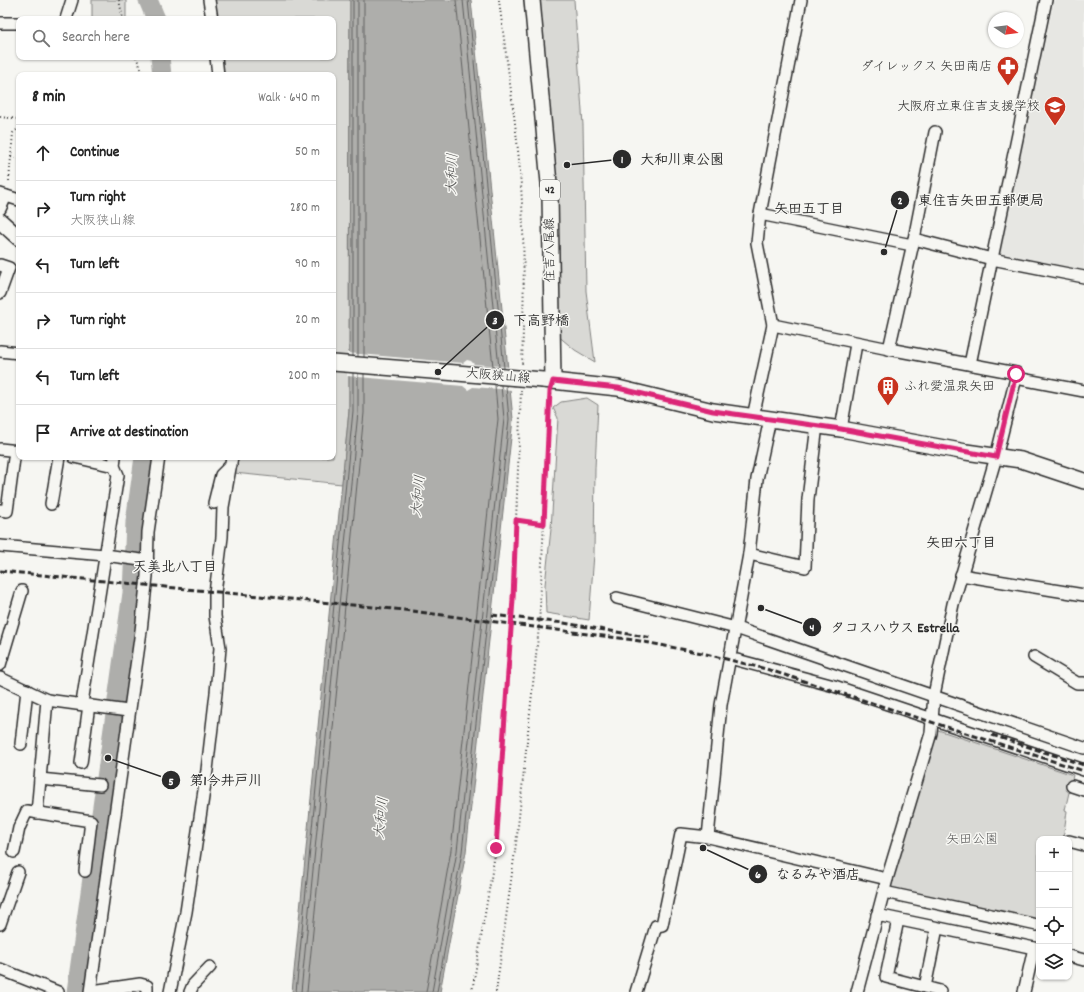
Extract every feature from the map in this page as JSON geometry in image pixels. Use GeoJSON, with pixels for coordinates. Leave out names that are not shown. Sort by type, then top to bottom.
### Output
{"type":"FeatureCollection","features":[{"type":"Feature","properties":{"kind":"main road","name":"住吉八尾線"},"geometry":{"type":"LineString","coordinates":[[532,0],[550,194],[548,381]]}},
{"type":"Feature","properties":{"kind":"main road"},"geometry":{"type":"LineString","coordinates":[[0,221],[16,235]]}},
{"type":"Feature","properties":{"kind":"main road","name":"大阪狭山線"},"geometry":{"type":"LineString","coordinates":[[336,363],[618,388],[713,411],[817,425],[996,457],[1022,460],[1084,481]]}},
{"type":"Feature","properties":{"kind":"street"},"geometry":{"type":"LineString","coordinates":[[67,16],[72,0]]}},
{"type":"Feature","properties":{"kind":"street"},"geometry":{"type":"LineString","coordinates":[[209,0],[212,16]]}},
{"type":"Feature","properties":{"kind":"street"},"geometry":{"type":"LineString","coordinates":[[753,417],[772,325],[757,243],[760,214],[802,0]]}},
{"type":"Feature","properties":{"kind":"street"},"geometry":{"type":"LineString","coordinates":[[970,364],[1046,0]]}},
{"type":"Feature","properties":{"kind":"street"},"geometry":{"type":"LineString","coordinates":[[0,23],[16,23]]}},
{"type":"Feature","properties":{"kind":"street"},"geometry":{"type":"LineString","coordinates":[[216,60],[218,72]]}},
{"type":"Feature","properties":{"kind":"street"},"geometry":{"type":"LineString","coordinates":[[889,349],[913,242],[935,132]]}},
{"type":"Feature","properties":{"kind":"street"},"geometry":{"type":"LineString","coordinates":[[0,209],[3,195],[16,199]]}},
{"type":"Feature","properties":{"kind":"street"},"geometry":{"type":"LineString","coordinates":[[760,214],[913,242],[1084,277]]}},
{"type":"Feature","properties":{"kind":"street"},"geometry":{"type":"LineString","coordinates":[[0,265],[9,268],[0,293]]}},
{"type":"Feature","properties":{"kind":"street"},"geometry":{"type":"LineString","coordinates":[[772,325],[856,344],[970,364],[1016,374],[996,457],[953,604],[934,695],[931,733],[887,880],[857,992]]}},
{"type":"Feature","properties":{"kind":"street"},"geometry":{"type":"LineString","coordinates":[[841,429],[856,344]]}},
{"type":"Feature","properties":{"kind":"street"},"geometry":{"type":"LineString","coordinates":[[0,351],[16,353]]}},
{"type":"Feature","properties":{"kind":"street"},"geometry":{"type":"LineString","coordinates":[[1016,378],[1084,391]]}},
{"type":"Feature","properties":{"kind":"street"},"geometry":{"type":"LineString","coordinates":[[708,837],[720,705],[749,554],[757,479],[770,419]]}},
{"type":"Feature","properties":{"kind":"street"},"geometry":{"type":"LineString","coordinates":[[749,554],[805,567],[808,499],[817,425]]}},
{"type":"Feature","properties":{"kind":"street"},"geometry":{"type":"LineString","coordinates":[[0,449],[16,451]]}},
{"type":"Feature","properties":{"kind":"street"},"geometry":{"type":"LineString","coordinates":[[0,510],[7,511],[16,457]]}},
{"type":"Feature","properties":{"kind":"street"},"geometry":{"type":"LineString","coordinates":[[51,504],[58,460]]}},
{"type":"Feature","properties":{"kind":"street"},"geometry":{"type":"LineString","coordinates":[[81,763],[86,704],[104,555],[118,475],[114,462],[98,460]]}},
{"type":"Feature","properties":{"kind":"street"},"geometry":{"type":"LineString","coordinates":[[147,992],[147,986],[140,984],[91,991],[125,710],[141,631],[144,560],[159,460]]}},
{"type":"Feature","properties":{"kind":"street"},"geometry":{"type":"LineString","coordinates":[[214,503],[222,475],[231,466]]}},
{"type":"Feature","properties":{"kind":"street"},"geometry":{"type":"LineString","coordinates":[[170,992],[186,912],[207,770],[216,693],[220,648],[214,603],[223,507],[231,466]]}},
{"type":"Feature","properties":{"kind":"street"},"geometry":{"type":"LineString","coordinates":[[0,546],[144,560]]}},
{"type":"Feature","properties":{"kind":"street"},"geometry":{"type":"LineString","coordinates":[[961,576],[1084,595]]}},
{"type":"Feature","properties":{"kind":"street"},"geometry":{"type":"LineString","coordinates":[[0,665],[22,591]]}},
{"type":"Feature","properties":{"kind":"street"},"geometry":{"type":"LineString","coordinates":[[617,598],[736,628],[934,695],[1084,748]]}},
{"type":"Feature","properties":{"kind":"street"},"geometry":{"type":"LineString","coordinates":[[1034,657],[1076,683],[1084,683]]}},
{"type":"Feature","properties":{"kind":"street"},"geometry":{"type":"LineString","coordinates":[[737,660],[834,686],[1084,770]]}},
{"type":"Feature","properties":{"kind":"street"},"geometry":{"type":"LineString","coordinates":[[0,678],[47,700],[125,710]]}},
{"type":"Feature","properties":{"kind":"street"},"geometry":{"type":"LineString","coordinates":[[21,744],[27,690]]}},
{"type":"Feature","properties":{"kind":"street"},"geometry":{"type":"LineString","coordinates":[[37,813],[47,700]]}},
{"type":"Feature","properties":{"kind":"street"},"geometry":{"type":"LineString","coordinates":[[40,779],[100,785]]}},
{"type":"Feature","properties":{"kind":"street"},"geometry":{"type":"LineString","coordinates":[[1072,786],[1084,790]]}},
{"type":"Feature","properties":{"kind":"street"},"geometry":{"type":"LineString","coordinates":[[14,852],[19,828],[27,811],[92,821],[85,871]]}},
{"type":"Feature","properties":{"kind":"street"},"geometry":{"type":"LineString","coordinates":[[636,992],[656,926],[662,925],[681,834],[708,837],[887,880]]}},
{"type":"Feature","properties":{"kind":"street"},"geometry":{"type":"LineString","coordinates":[[1072,842],[1084,845]]}},
{"type":"Feature","properties":{"kind":"street"},"geometry":{"type":"LineString","coordinates":[[0,924],[18,872]]}},
{"type":"Feature","properties":{"kind":"street"},"geometry":{"type":"LineString","coordinates":[[884,892],[1036,925]]}},
{"type":"Feature","properties":{"kind":"street"},"geometry":{"type":"LineString","coordinates":[[877,915],[1036,949]]}},
{"type":"Feature","properties":{"kind":"street"},"geometry":{"type":"LineString","coordinates":[[898,920],[885,975],[887,978],[940,991]]}},
{"type":"Feature","properties":{"kind":"street"},"geometry":{"type":"LineString","coordinates":[[925,987],[937,928]]}},
{"type":"Feature","properties":{"kind":"street"},"geometry":{"type":"LineString","coordinates":[[1024,992],[1036,952]]}},
{"type":"Feature","properties":{"kind":"street"},"geometry":{"type":"LineString","coordinates":[[1072,957],[1084,960]]}},
{"type":"Feature","properties":{"kind":"street"},"geometry":{"type":"LineString","coordinates":[[190,992],[193,985],[210,966]]}},
{"type":"Feature","properties":{"kind":"street"},"geometry":{"type":"LineString","coordinates":[[0,968],[58,992]]}},
{"type":"Feature","properties":{"kind":"path"},"geometry":{"type":"LineString","coordinates":[[119,0],[122,16]]}},
{"type":"Feature","properties":{"kind":"path"},"geometry":{"type":"LineString","coordinates":[[499,0],[520,174],[525,302],[522,367]]}},
{"type":"Feature","properties":{"kind":"path"},"geometry":{"type":"LineString","coordinates":[[137,60],[143,72]]}},
{"type":"Feature","properties":{"kind":"path"},"geometry":{"type":"LineString","coordinates":[[0,117],[16,119]]}},
{"type":"Feature","properties":{"kind":"path"},"geometry":{"type":"LineString","coordinates":[[9,181],[13,133],[16,130]]}},
{"type":"Feature","properties":{"kind":"path"},"geometry":{"type":"LineString","coordinates":[[11,157],[16,158]]}},
{"type":"Feature","properties":{"kind":"path"},"geometry":{"type":"LineString","coordinates":[[496,992],[517,836],[539,621],[550,391],[548,381]]}},
{"type":"Feature","properties":{"kind":"path"},"geometry":{"type":"LineString","coordinates":[[472,992],[496,848],[513,599],[521,383]]}},
{"type":"Feature","properties":{"kind":"path"},"geometry":{"type":"LineString","coordinates":[[516,520],[544,524]]}},
{"type":"Feature","properties":{"kind":"shaded area","name":"大阪府立東住吉支援学校"},"geometry":{"type":"Polygon","coordinates":[[[1054,0],[1084,0],[1084,270],[1000,253],[1054,0]]]}},
{"type":"Feature","properties":{"kind":"green space"},"geometry":{"type":"Polygon","coordinates":[[[92,0],[126,0],[126,16],[92,16],[92,0]]]}},
{"type":"Feature","properties":{"kind":"green space"},"geometry":{"type":"Polygon","coordinates":[[[211,0],[350,0],[349,411],[342,484],[234,473],[236,460],[336,460],[336,72],[222,72],[220,60],[336,60],[336,16],[214,16],[211,0]]]}},
{"type":"Feature","properties":{"kind":"green space"},"geometry":{"type":"Polygon","coordinates":[[[537,0],[574,0],[583,125],[586,291],[595,362],[575,350],[557,335],[537,0]]]}},
{"type":"Feature","properties":{"kind":"green space"},"geometry":{"type":"Polygon","coordinates":[[[587,398],[598,405],[595,468],[594,554],[589,620],[546,613],[545,585],[551,529],[558,418],[553,408],[561,402],[587,398]]]}},
{"type":"Feature","properties":{"kind":"green space","name":"矢田公園"},"geometry":{"type":"Polygon","coordinates":[[[935,729],[1073,775],[1065,810],[1067,811],[1063,836],[1036,836],[1036,922],[892,891],[889,887],[935,729]]]}},
{"type":"Feature","properties":{"kind":"water","name":"大和川"},"geometry":{"type":"Polygon","coordinates":[[[350,0],[471,0],[513,419],[466,852],[440,992],[292,992],[349,411],[350,0]]]}},
{"type":"Feature","properties":{"kind":"pier"},"geometry":{"type":"Polygon","coordinates":[[[347,353],[463,363],[467,360],[474,364],[510,367],[512,390],[473,387],[468,390],[463,386],[347,376],[347,353]]]}},
{"type":"Feature","properties":{"kind":"waterway"},"geometry":{"type":"LineString","coordinates":[[148,0],[155,16]]}},
{"type":"Feature","properties":{"kind":"waterway"},"geometry":{"type":"LineString","coordinates":[[160,60],[162,72]]}},
{"type":"Feature","properties":{"kind":"waterway"},"geometry":{"type":"LineString","coordinates":[[76,992],[132,593],[135,522],[144,460]]}},
{"type":"Feature","properties":{"kind":"railway"},"geometry":{"type":"LineString","coordinates":[[0,571],[404,610],[634,640],[702,653],[766,669],[1084,771]]}},
{"type":"Feature","properties":{"kind":"railway"},"geometry":{"type":"LineString","coordinates":[[492,615],[564,623],[652,638]]}},
{"type":"Feature","properties":{"kind":"railway"},"geometry":{"type":"LineString","coordinates":[[992,735],[1084,765]]}},
{"type":"Feature","properties":{"kind":"place","name":"ダイレックス 矢田南店"},"geometry":{"type":"Point","coordinates":[1008,86]}},
{"type":"Feature","properties":{"kind":"place","name":"大阪府立東住吉支援学校"},"geometry":{"type":"Point","coordinates":[1055,126]}},
{"type":"Feature","properties":{"kind":"place","name":"大和川東公園"},"geometry":{"type":"Point","coordinates":[567,165]}},
{"type":"Feature","properties":{"kind":"place","name":"東住吉矢田五郵便局"},"geometry":{"type":"Point","coordinates":[884,252]}},
{"type":"Feature","properties":{"kind":"place","name":"下高野橋"},"geometry":{"type":"Point","coordinates":[438,372]}},
{"type":"Feature","properties":{"kind":"place","name":"ふれ愛温泉矢田"},"geometry":{"type":"Point","coordinates":[888,406]}},
{"type":"Feature","properties":{"kind":"place","name":"タコスハウス Estrella"},"geometry":{"type":"Point","coordinates":[761,608]}},
{"type":"Feature","properties":{"kind":"place","name":"第1今井戸川"},"geometry":{"type":"Point","coordinates":[108,758]}},
{"type":"Feature","properties":{"kind":"place","name":"なるみや酒店"},"geometry":{"type":"Point","coordinates":[703,848]}},
{"type":"Feature","properties":{"kind":"district","name":"矢田五丁目"},"geometry":{"type":"Point","coordinates":[809,210]}},
{"type":"Feature","properties":{"kind":"district","name":"矢田六丁目"},"geometry":{"type":"Point","coordinates":[961,544]}},
{"type":"Feature","properties":{"kind":"district","name":"天美北八丁目"},"geometry":{"type":"Point","coordinates":[175,568]}},
{"type":"Feature","properties":{"kind":"route"},"geometry":{"type":"LineString","coordinates":[[496,848],[513,599],[516,520],[544,524],[550,391],[553,381],[618,388],[713,411],[817,425],[996,457],[1016,374]]}}]}
